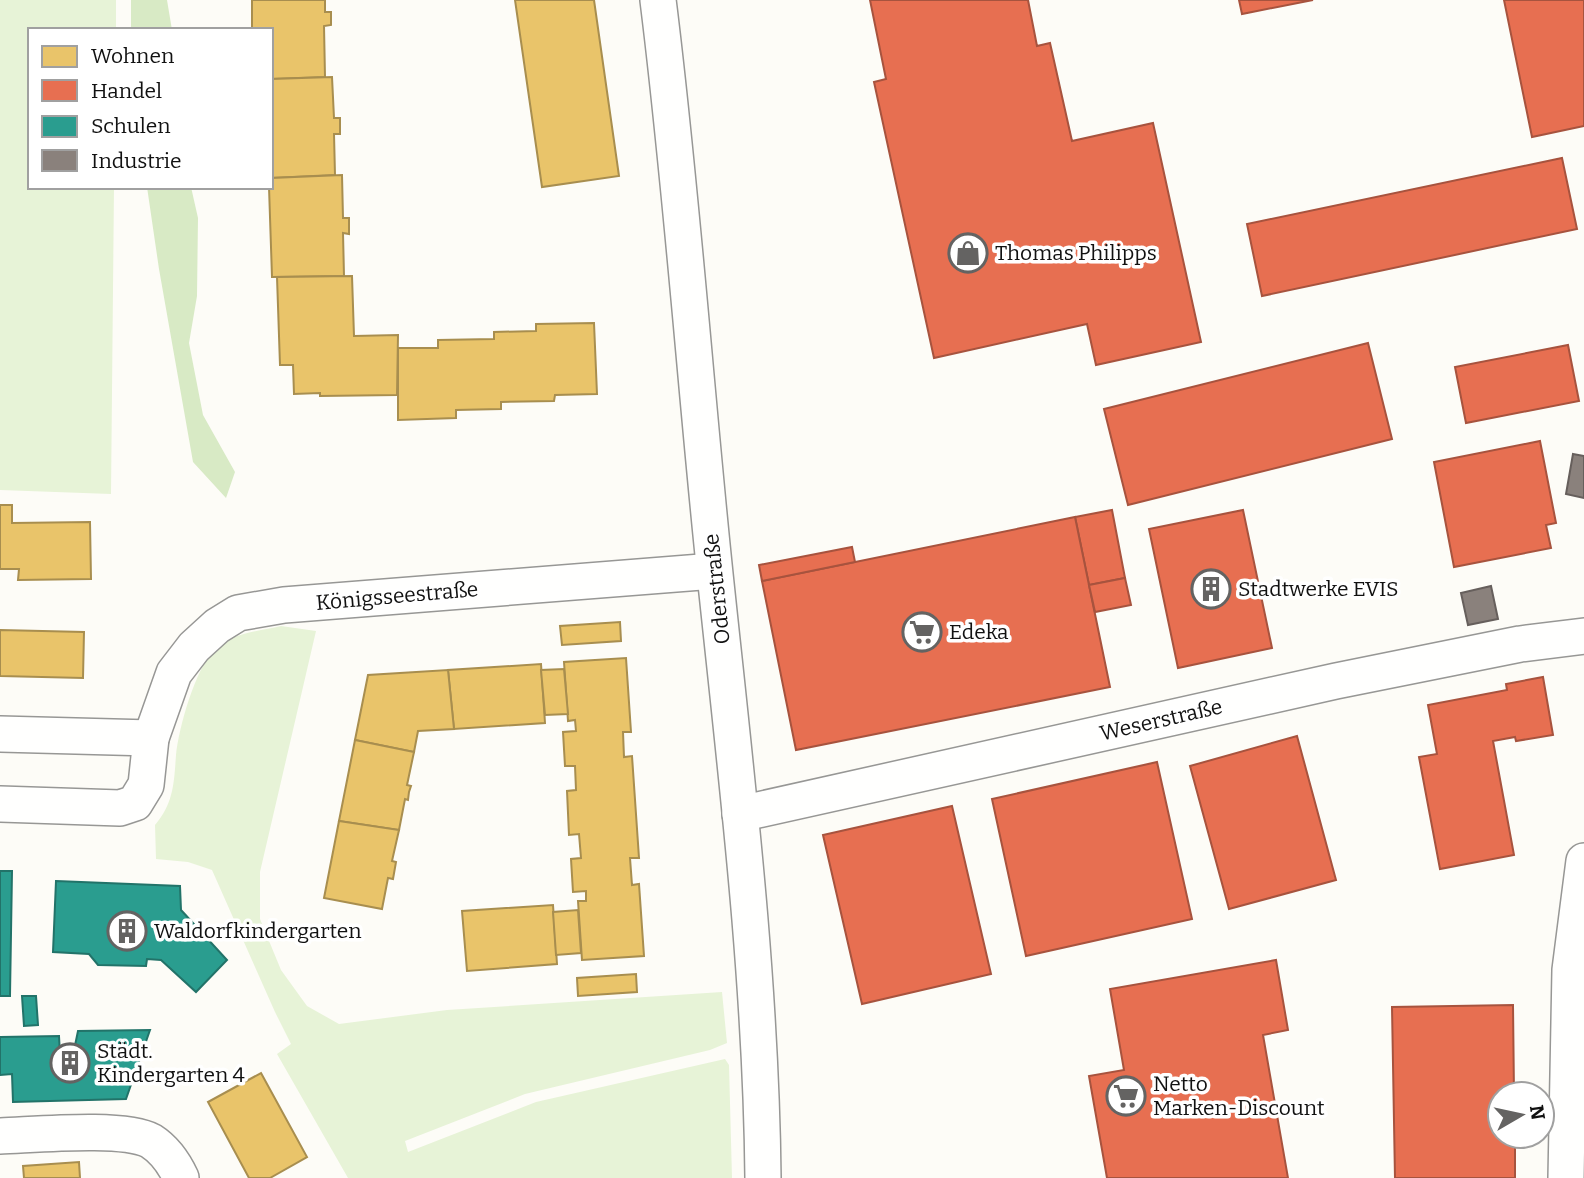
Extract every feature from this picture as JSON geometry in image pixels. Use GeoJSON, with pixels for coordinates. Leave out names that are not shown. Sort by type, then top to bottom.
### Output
{"type":"FeatureCollection","features":[{"type":"Feature","properties":{"kind":"street","name":"Oderstraße"},"geometry":{"type":"LineString","coordinates":[[658,0],[675,132],[714,571],[740,814],[758,1048],[763,1178]]}},
{"type":"Feature","properties":{"kind":"street","name":"Königsseestraße"},"geometry":{"type":"LineString","coordinates":[[0,804],[120,808],[135,803],[146,785],[151,738],[174,673],[194,647],[216,626],[238,613],[284,606],[714,571]]}},
{"type":"Feature","properties":{"kind":"street","name":"Weserstraße"},"geometry":{"type":"LineString","coordinates":[[740,814],[1336,681],[1520,644],[1584,636]]}},
{"type":"Feature","properties":{"kind":"street"},"geometry":{"type":"LineString","coordinates":[[0,734],[151,738]]}},
{"type":"Feature","properties":{"kind":"street"},"geometry":{"type":"LineString","coordinates":[[1566,1178],[1570,970],[1584,861]]}},
{"type":"Feature","properties":{"kind":"street"},"geometry":{"type":"LineString","coordinates":[[0,1136],[123,1134],[149,1140],[165,1152],[181,1178]]}},
{"type":"Feature","properties":{"kind":"green space"},"geometry":{"type":"Polygon","coordinates":[[[0,0],[116,0],[116,28],[28,28],[28,189],[114,189],[111,494],[0,490],[0,0]]]}},
{"type":"Feature","properties":{"kind":"green space"},"geometry":{"type":"Polygon","coordinates":[[[131,0],[167,0],[172,28],[131,28],[131,0]]]}},
{"type":"Feature","properties":{"kind":"green space"},"geometry":{"type":"Polygon","coordinates":[[[147,189],[191,189],[198,218],[197,296],[189,343],[203,415],[235,472],[226,498],[193,462],[147,189]]]}},
{"type":"Feature","properties":{"kind":"green space"},"geometry":{"type":"Polygon","coordinates":[[[281,626],[316,631],[260,872],[260,919],[281,970],[307,1006],[339,1024],[447,1010],[722,992],[727,1043],[710,1050],[525,1094],[405,1141],[408,1152],[536,1102],[725,1059],[729,1065],[732,1178],[348,1178],[277,1054],[291,1044],[212,870],[188,862],[156,859],[155,825],[169,800],[181,729],[201,670],[215,649],[229,639],[281,626]]]}},
{"type":"Feature","properties":{"kind":"building: Wohnen"},"geometry":{"type":"Polygon","coordinates":[[[252,0],[325,0],[325,12],[331,12],[331,25],[324,26],[325,77],[273,79],[273,28],[252,28],[252,0]]]}},
{"type":"Feature","properties":{"kind":"building: Wohnen"},"geometry":{"type":"Polygon","coordinates":[[[515,0],[594,0],[619,176],[542,187],[515,0]]]}},
{"type":"Feature","properties":{"kind":"building: Wohnen"},"geometry":{"type":"Polygon","coordinates":[[[332,77],[334,118],[340,118],[340,134],[334,134],[335,175],[273,178],[273,79],[332,77]]]}},
{"type":"Feature","properties":{"kind":"building: Wohnen"},"geometry":{"type":"Polygon","coordinates":[[[342,175],[343,218],[349,218],[349,234],[343,233],[344,276],[272,277],[269,189],[273,189],[273,178],[342,175]]]}},
{"type":"Feature","properties":{"kind":"building: Wohnen"},"geometry":{"type":"Polygon","coordinates":[[[352,276],[354,336],[398,335],[397,395],[294,394],[293,365],[280,365],[277,277],[352,276]]]}},
{"type":"Feature","properties":{"kind":"building: Wohnen"},"geometry":{"type":"Polygon","coordinates":[[[594,323],[597,394],[555,395],[554,401],[501,402],[501,409],[456,410],[456,418],[398,420],[398,348],[438,348],[438,340],[494,339],[494,332],[536,331],[536,324],[594,323]]]}},
{"type":"Feature","properties":{"kind":"building: Wohnen"},"geometry":{"type":"Polygon","coordinates":[[[0,505],[12,505],[12,523],[90,522],[91,579],[18,580],[19,569],[0,569],[0,505]]]}},
{"type":"Feature","properties":{"kind":"building: Wohnen"},"geometry":{"type":"Polygon","coordinates":[[[620,622],[621,641],[562,645],[560,626],[620,622]]]}},
{"type":"Feature","properties":{"kind":"building: Wohnen"},"geometry":{"type":"Polygon","coordinates":[[[0,630],[84,632],[83,678],[0,676],[0,630]]]}},
{"type":"Feature","properties":{"kind":"building: Wohnen"},"geometry":{"type":"Polygon","coordinates":[[[626,658],[631,732],[623,732],[624,757],[632,756],[639,858],[630,858],[632,885],[639,884],[644,956],[582,960],[578,901],[586,901],[586,891],[573,892],[571,859],[581,858],[579,834],[569,835],[567,791],[576,790],[575,766],[565,766],[563,732],[576,731],[575,720],[568,721],[564,662],[626,658]]]}},
{"type":"Feature","properties":{"kind":"building: Wohnen"},"geometry":{"type":"Polygon","coordinates":[[[541,664],[545,723],[454,729],[448,670],[541,664]]]}},
{"type":"Feature","properties":{"kind":"building: Wohnen"},"geometry":{"type":"Polygon","coordinates":[[[564,669],[568,714],[545,715],[541,670],[564,669]]]}},
{"type":"Feature","properties":{"kind":"building: Wohnen"},"geometry":{"type":"Polygon","coordinates":[[[448,670],[454,729],[418,731],[414,752],[355,740],[368,675],[448,670]]]}},
{"type":"Feature","properties":{"kind":"building: Wohnen"},"geometry":{"type":"Polygon","coordinates":[[[355,740],[414,752],[407,785],[411,786],[408,800],[405,799],[399,830],[339,821],[355,740]]]}},
{"type":"Feature","properties":{"kind":"building: Wohnen"},"geometry":{"type":"Polygon","coordinates":[[[339,821],[399,830],[392,861],[396,862],[393,879],[388,878],[382,909],[324,898],[339,821]]]}},
{"type":"Feature","properties":{"kind":"building: Wohnen"},"geometry":{"type":"Polygon","coordinates":[[[553,905],[557,964],[467,971],[462,911],[553,905]]]}},
{"type":"Feature","properties":{"kind":"building: Wohnen"},"geometry":{"type":"Polygon","coordinates":[[[578,910],[581,953],[556,955],[553,912],[578,910]]]}},
{"type":"Feature","properties":{"kind":"building: Wohnen"},"geometry":{"type":"Polygon","coordinates":[[[636,974],[637,992],[578,996],[577,978],[636,974]]]}},
{"type":"Feature","properties":{"kind":"building: Wohnen"},"geometry":{"type":"Polygon","coordinates":[[[261,1073],[307,1157],[270,1178],[249,1178],[208,1102],[261,1073]]]}},
{"type":"Feature","properties":{"kind":"building: Wohnen"},"geometry":{"type":"Polygon","coordinates":[[[79,1162],[80,1178],[24,1178],[23,1166],[79,1162]]]}},
{"type":"Feature","properties":{"kind":"building: Handel"},"geometry":{"type":"Polygon","coordinates":[[[870,0],[1028,0],[1037,46],[1050,43],[1072,141],[1153,123],[1201,342],[1096,365],[1087,324],[934,358],[874,82],[886,79],[870,0]]]}},
{"type":"Feature","properties":{"kind":"building: Handel"},"geometry":{"type":"Polygon","coordinates":[[[1239,0],[1313,0],[1242,14],[1239,0]]]}},
{"type":"Feature","properties":{"kind":"building: Handel"},"geometry":{"type":"Polygon","coordinates":[[[1504,0],[1584,0],[1584,126],[1532,137],[1504,0]]]}},
{"type":"Feature","properties":{"kind":"building: Handel"},"geometry":{"type":"Polygon","coordinates":[[[1562,158],[1577,229],[1262,296],[1247,224],[1562,158]]]}},
{"type":"Feature","properties":{"kind":"building: Handel"},"geometry":{"type":"Polygon","coordinates":[[[1368,343],[1392,439],[1128,505],[1104,409],[1368,343]]]}},
{"type":"Feature","properties":{"kind":"building: Handel"},"geometry":{"type":"Polygon","coordinates":[[[1568,345],[1579,401],[1466,423],[1455,367],[1568,345]]]}},
{"type":"Feature","properties":{"kind":"building: Handel"},"geometry":{"type":"Polygon","coordinates":[[[1540,441],[1556,523],[1546,525],[1551,548],[1454,567],[1434,462],[1540,441]]]}},
{"type":"Feature","properties":{"kind":"building: Handel"},"geometry":{"type":"Polygon","coordinates":[[[1112,510],[1125,578],[1089,585],[1075,517],[1112,510]]]}},
{"type":"Feature","properties":{"kind":"building: Handel","name":"Stadtwerke EVIS"},"geometry":{"type":"Polygon","coordinates":[[[1243,510],[1272,648],[1178,668],[1149,529],[1243,510]]]}},
{"type":"Feature","properties":{"kind":"building: Handel"},"geometry":{"type":"Polygon","coordinates":[[[1075,517],[1110,687],[796,750],[762,581],[1075,517]]]}},
{"type":"Feature","properties":{"kind":"building: Handel"},"geometry":{"type":"Polygon","coordinates":[[[852,547],[855,562],[762,581],[759,565],[852,547]]]}},
{"type":"Feature","properties":{"kind":"building: Handel"},"geometry":{"type":"Polygon","coordinates":[[[1125,578],[1131,605],[1095,612],[1089,585],[1125,578]]]}},
{"type":"Feature","properties":{"kind":"building: Handel"},"geometry":{"type":"Polygon","coordinates":[[[1543,677],[1553,735],[1516,741],[1515,737],[1493,741],[1514,855],[1440,869],[1419,757],[1437,754],[1428,705],[1507,690],[1506,684],[1543,677]]]}},
{"type":"Feature","properties":{"kind":"building: Handel"},"geometry":{"type":"Polygon","coordinates":[[[1297,736],[1336,880],[1229,909],[1190,766],[1297,736]]]}},
{"type":"Feature","properties":{"kind":"building: Handel"},"geometry":{"type":"Polygon","coordinates":[[[1157,762],[1192,919],[1026,956],[992,799],[1157,762]]]}},
{"type":"Feature","properties":{"kind":"building: Handel"},"geometry":{"type":"Polygon","coordinates":[[[952,806],[991,974],[862,1004],[823,835],[952,806]]]}},
{"type":"Feature","properties":{"kind":"building: Handel"},"geometry":{"type":"Polygon","coordinates":[[[1276,960],[1288,1030],[1263,1035],[1288,1178],[1107,1178],[1089,1076],[1124,1070],[1110,989],[1276,960]]]}},
{"type":"Feature","properties":{"kind":"building: Handel"},"geometry":{"type":"Polygon","coordinates":[[[1513,1005],[1514,1080],[1486,1080],[1486,1150],[1515,1150],[1515,1178],[1395,1178],[1392,1007],[1513,1005]]]}},
{"type":"Feature","properties":{"kind":"building: Schulen"},"geometry":{"type":"Polygon","coordinates":[[[0,871],[12,871],[10,996],[0,996],[0,871]]]}},
{"type":"Feature","properties":{"kind":"building: Schulen","name":"Waldorfkindergarten"},"geometry":{"type":"Polygon","coordinates":[[[56,881],[180,886],[181,910],[227,960],[196,992],[161,960],[147,959],[146,966],[98,965],[89,954],[53,952],[56,881]]]}},
{"type":"Feature","properties":{"kind":"building: Schulen"},"geometry":{"type":"Polygon","coordinates":[[[22,996],[36,996],[38,1025],[24,1026],[22,996]]]}},
{"type":"Feature","properties":{"kind":"building: Schulen","name":"Städt. Kindergarten 4"},"geometry":{"type":"Polygon","coordinates":[[[150,1030],[126,1099],[13,1102],[12,1074],[0,1075],[0,1037],[59,1036],[60,1054],[73,1055],[78,1031],[150,1030]]]}},
{"type":"Feature","properties":{"kind":"building: Industrie"},"geometry":{"type":"Polygon","coordinates":[[[1573,454],[1584,456],[1584,498],[1566,494],[1573,454]]]}},
{"type":"Feature","properties":{"kind":"building: Industrie"},"geometry":{"type":"Polygon","coordinates":[[[1491,586],[1498,619],[1468,625],[1461,593],[1491,586]]]}},
{"type":"Feature","properties":{"kind":"place","name":"Thomas Philipps"},"geometry":{"type":"Point","coordinates":[968,253]}},
{"type":"Feature","properties":{"kind":"place","name":"Stadtwerke EVIS"},"geometry":{"type":"Point","coordinates":[1211,589]}},
{"type":"Feature","properties":{"kind":"place","name":"Edeka"},"geometry":{"type":"Point","coordinates":[922,632]}},
{"type":"Feature","properties":{"kind":"place","name":"Waldorfkindergarten"},"geometry":{"type":"Point","coordinates":[127,931]}},
{"type":"Feature","properties":{"kind":"place","name":"Städt. Kindergarten 4"},"geometry":{"type":"Point","coordinates":[70,1063]}},
{"type":"Feature","properties":{"kind":"place","name":"Netto Marken-Discount"},"geometry":{"type":"Point","coordinates":[1126,1096]}}]}
